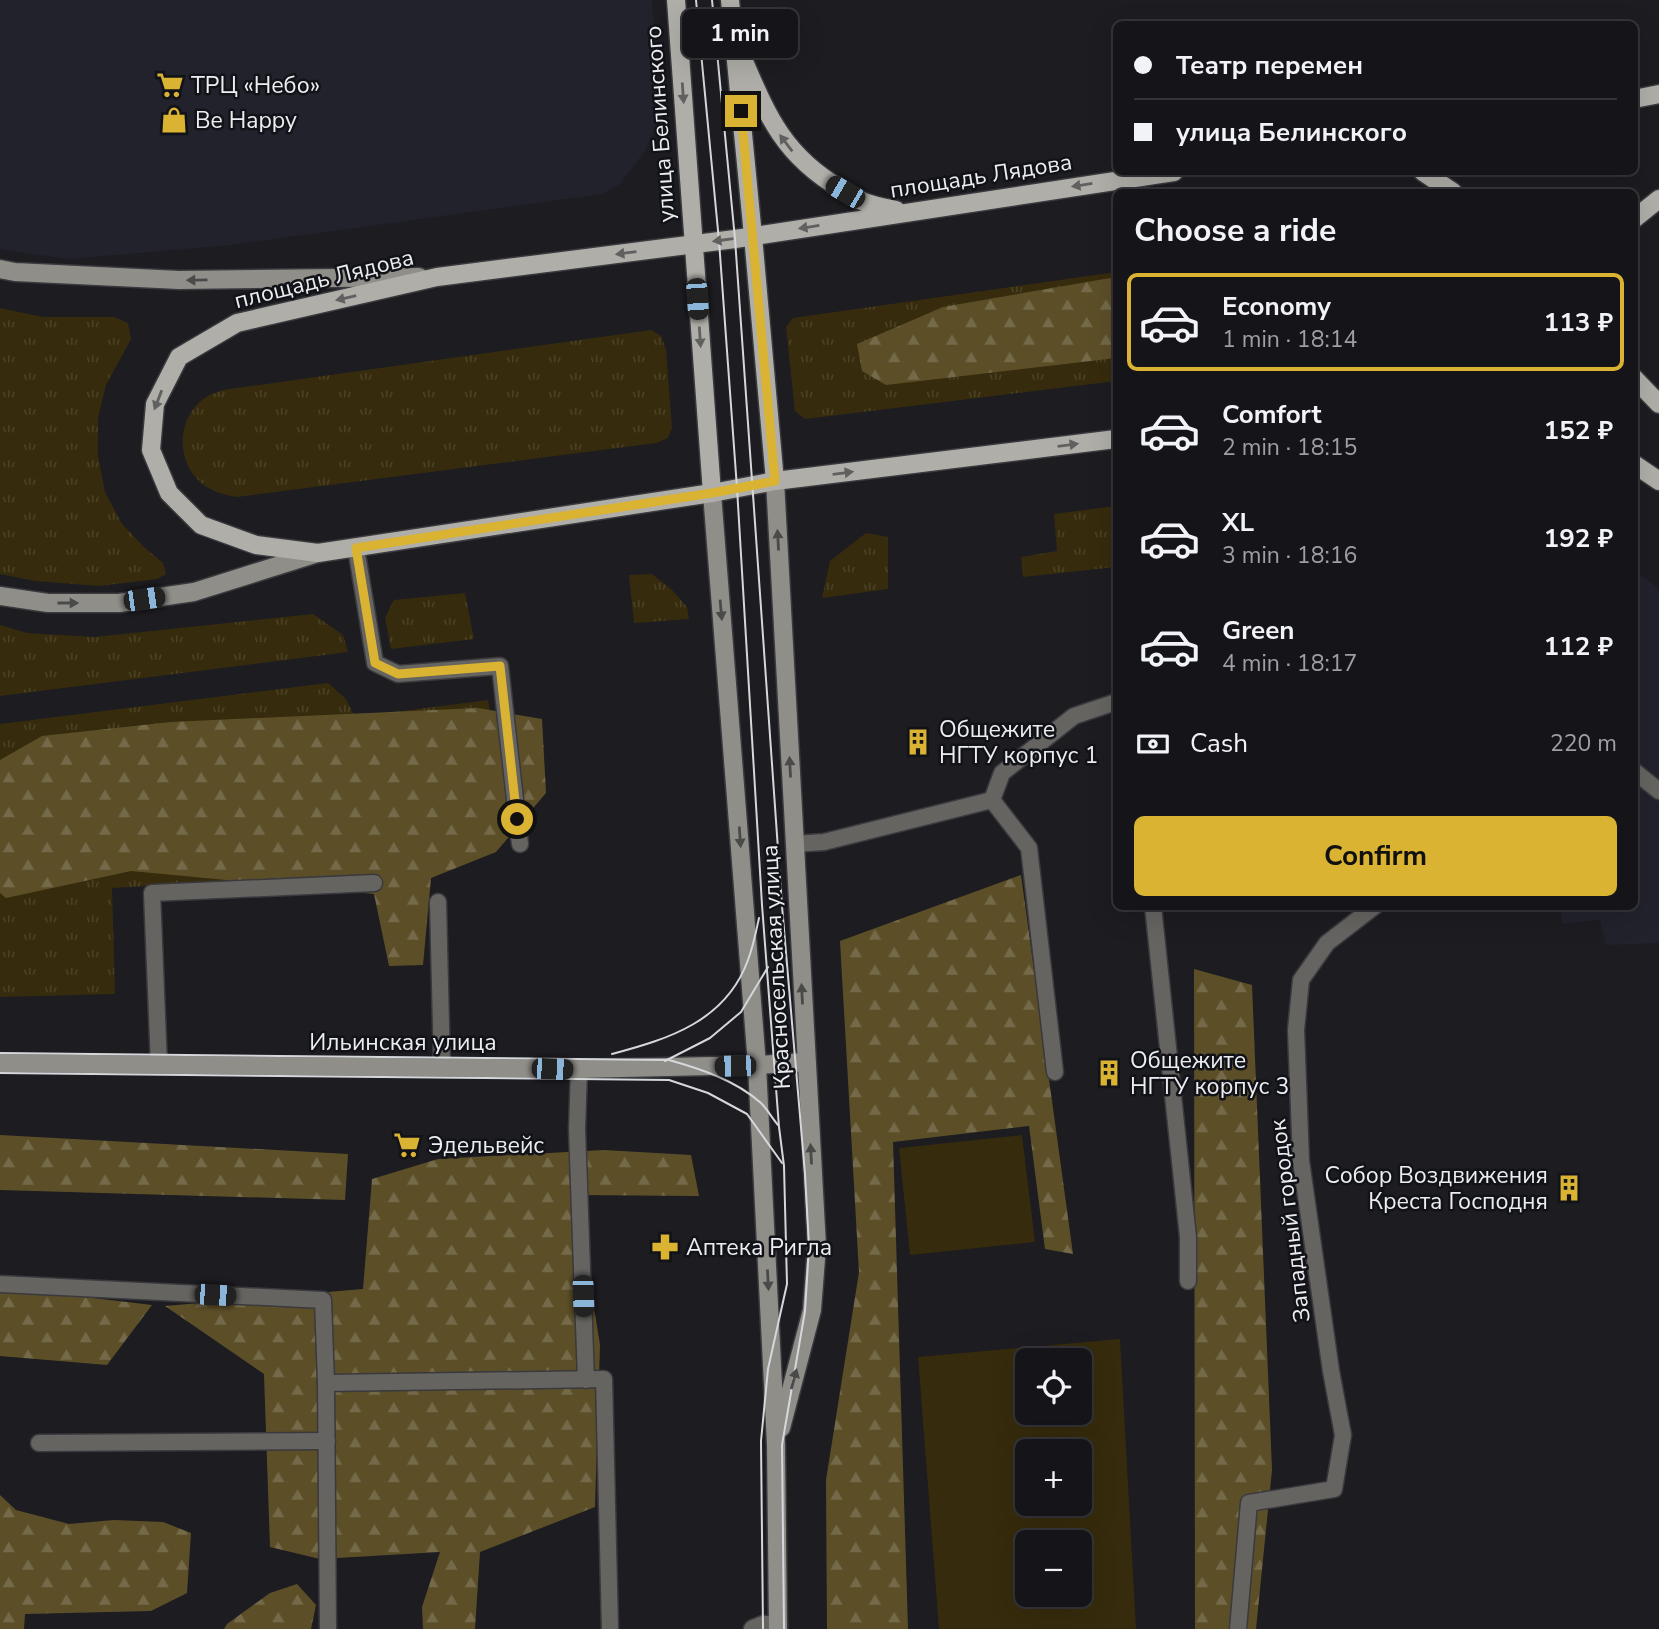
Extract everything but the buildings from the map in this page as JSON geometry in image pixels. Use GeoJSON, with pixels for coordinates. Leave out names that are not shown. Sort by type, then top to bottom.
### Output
{"type":"FeatureCollection","features":[{"type":"Feature","properties":{"kind":"main road","name":"улица Белинского"},"geometry":{"type":"LineString","coordinates":[[676,0],[693,244]]}},
{"type":"Feature","properties":{"kind":"main road"},"geometry":{"type":"LineString","coordinates":[[730,0],[775,481]]}},
{"type":"Feature","properties":{"kind":"main road"},"geometry":{"type":"LineString","coordinates":[[733,36],[776,130],[794,154],[826,181],[864,202],[906,212]]}},
{"type":"Feature","properties":{"kind":"main road"},"geometry":{"type":"LineString","coordinates":[[1638,98],[1659,94]]}},
{"type":"Feature","properties":{"kind":"main road","name":"площадь Лядова"},"geometry":{"type":"LineString","coordinates":[[1113,439],[775,481],[318,553],[256,545],[201,525],[169,493],[151,450],[155,404],[179,357],[237,323],[437,277],[753,236],[1154,175]]}},
{"type":"Feature","properties":{"kind":"main road"},"geometry":{"type":"LineString","coordinates":[[1427,175],[1448,189]]}},
{"type":"Feature","properties":{"kind":"main road"},"geometry":{"type":"LineString","coordinates":[[1638,216],[1659,199]]}},
{"type":"Feature","properties":{"kind":"main road"},"geometry":{"type":"LineString","coordinates":[[693,244],[712,493]]}},
{"type":"Feature","properties":{"kind":"main road"},"geometry":{"type":"LineString","coordinates":[[1638,382],[1659,404]]}},
{"type":"Feature","properties":{"kind":"main road"},"geometry":{"type":"LineString","coordinates":[[1638,467],[1659,481]]}},
{"type":"Feature","properties":{"kind":"street"},"geometry":{"type":"LineString","coordinates":[[0,270],[179,280],[437,277]]}},
{"type":"Feature","properties":{"kind":"street","name":"Красносельская улица"},"geometry":{"type":"LineString","coordinates":[[775,481],[817,1246],[813,1310],[776,1445]]}},
{"type":"Feature","properties":{"kind":"street","name":"Красносельская улица"},"geometry":{"type":"LineString","coordinates":[[712,493],[757,1065],[776,1445],[778,1627]]}},
{"type":"Feature","properties":{"kind":"street"},"geometry":{"type":"LineString","coordinates":[[0,596],[48,603],[119,603],[194,593],[318,553]]}},
{"type":"Feature","properties":{"kind":"street","name":"Ильинская улица"},"geometry":{"type":"LineString","coordinates":[[0,1063],[579,1069],[806,1062]]}},
{"type":"Feature","properties":{"kind":"street"},"geometry":{"type":"LineString","coordinates":[[753,1629],[763,1625],[778,1627]]}},
{"type":"Feature","properties":{"kind":"lane"},"geometry":{"type":"LineString","coordinates":[[356,548],[375,663],[398,674],[500,666],[520,844]]}},
{"type":"Feature","properties":{"kind":"lane"},"geometry":{"type":"LineString","coordinates":[[992,800],[1002,773],[1074,716],[1113,703]]}},
{"type":"Feature","properties":{"kind":"lane"},"geometry":{"type":"LineString","coordinates":[[1638,774],[1659,791]]}},
{"type":"Feature","properties":{"kind":"lane"},"geometry":{"type":"LineString","coordinates":[[794,844],[824,842],[992,800]]}},
{"type":"Feature","properties":{"kind":"lane"},"geometry":{"type":"LineString","coordinates":[[992,800],[1029,848],[1055,1072]]}},
{"type":"Feature","properties":{"kind":"lane"},"geometry":{"type":"LineString","coordinates":[[159,1065],[152,893],[374,883]]}},
{"type":"Feature","properties":{"kind":"lane"},"geometry":{"type":"LineString","coordinates":[[438,902],[442,1066]]}},
{"type":"Feature","properties":{"kind":"lane"},"geometry":{"type":"LineString","coordinates":[[1153,910],[1188,1237],[1188,1281]]}},
{"type":"Feature","properties":{"kind":"lane","name":"Западный городок"},"geometry":{"type":"LineString","coordinates":[[1238,1629],[1249,1503],[1334,1489],[1343,1435],[1331,1371],[1301,1161],[1296,1030],[1301,980],[1327,943],[1370,910]]}},
{"type":"Feature","properties":{"kind":"lane"},"geometry":{"type":"LineString","coordinates":[[579,1069],[578,1129],[586,1380]]}},
{"type":"Feature","properties":{"kind":"lane"},"geometry":{"type":"LineString","coordinates":[[0,1284],[323,1300],[328,1629]]}},
{"type":"Feature","properties":{"kind":"lane"},"geometry":{"type":"LineString","coordinates":[[326,1383],[604,1379],[610,1629]]}},
{"type":"Feature","properties":{"kind":"lane"},"geometry":{"type":"LineString","coordinates":[[39,1443],[327,1441]]}},
{"type":"Feature","properties":{"kind":"shaded area"},"geometry":{"type":"Polygon","coordinates":[[[0,0],[652,0],[657,122],[645,151],[620,184],[602,194],[231,245],[69,259],[10,251],[0,249],[0,0]]]}},
{"type":"Feature","properties":{"kind":"shaded area"},"geometry":{"type":"Polygon","coordinates":[[[1638,572],[1659,589],[1659,943],[1606,945],[1600,920],[1562,924],[1561,910],[1638,910],[1638,572]]]}},
{"type":"Feature","properties":{"kind":"green space"},"geometry":{"type":"Polygon","coordinates":[[[1113,272],[1113,381],[805,419],[795,411],[786,327],[793,318],[1113,272]]]}},
{"type":"Feature","properties":{"kind":"green space"},"geometry":{"type":"Polygon","coordinates":[[[1113,278],[1113,358],[886,385],[862,371],[857,344],[943,307],[1113,278]]]}},
{"type":"Feature","properties":{"kind":"green space"},"geometry":{"type":"Polygon","coordinates":[[[0,308],[43,317],[114,317],[128,323],[131,339],[106,385],[98,418],[98,456],[105,492],[122,524],[163,563],[166,574],[157,579],[99,586],[35,581],[0,574],[0,308]]]}},
{"type":"Feature","properties":{"kind":"green space"},"geometry":{"type":"Polygon","coordinates":[[[651,330],[661,336],[666,349],[672,428],[668,438],[656,443],[237,497],[207,487],[196,478],[184,454],[184,428],[189,415],[208,396],[223,390],[651,330]]]}},
{"type":"Feature","properties":{"kind":"green space"},"geometry":{"type":"Polygon","coordinates":[[[1113,506],[1113,567],[1023,577],[1021,557],[1057,551],[1054,514],[1113,506]]]}},
{"type":"Feature","properties":{"kind":"green space"},"geometry":{"type":"Polygon","coordinates":[[[866,533],[888,537],[888,589],[822,598],[830,561],[866,533]]]}},
{"type":"Feature","properties":{"kind":"green space"},"geometry":{"type":"Polygon","coordinates":[[[652,574],[687,607],[689,619],[634,623],[629,575],[652,574]]]}},
{"type":"Feature","properties":{"kind":"green space"},"geometry":{"type":"Polygon","coordinates":[[[465,593],[474,639],[391,649],[385,618],[394,600],[465,593]]]}},
{"type":"Feature","properties":{"kind":"green space"},"geometry":{"type":"Polygon","coordinates":[[[313,614],[343,635],[348,652],[0,696],[0,625],[27,633],[95,637],[313,614]]]}},
{"type":"Feature","properties":{"kind":"green space"},"geometry":{"type":"Polygon","coordinates":[[[328,683],[346,699],[355,717],[488,700],[511,828],[380,873],[112,888],[115,994],[0,997],[0,724],[328,683]]]}},
{"type":"Feature","properties":{"kind":"green space"},"geometry":{"type":"Polygon","coordinates":[[[478,708],[542,719],[546,793],[496,852],[431,878],[423,965],[389,966],[374,894],[131,871],[6,898],[0,893],[0,760],[42,736],[171,722],[478,708]]]}},
{"type":"Feature","properties":{"kind":"green space"},"geometry":{"type":"Polygon","coordinates":[[[1021,875],[1073,1254],[1045,1249],[1029,1126],[893,1142],[908,1629],[827,1629],[826,1480],[859,1272],[840,941],[1021,875]]]}},
{"type":"Feature","properties":{"kind":"green space"},"geometry":{"type":"Polygon","coordinates":[[[1194,969],[1252,985],[1272,1470],[1256,1629],[1195,1629],[1194,969]]]}},
{"type":"Feature","properties":{"kind":"green space"},"geometry":{"type":"Polygon","coordinates":[[[0,1135],[348,1154],[345,1200],[0,1190],[0,1135]]]}},
{"type":"Feature","properties":{"kind":"green space"},"geometry":{"type":"Polygon","coordinates":[[[1022,1135],[1035,1242],[910,1255],[899,1148],[1022,1135]]]}},
{"type":"Feature","properties":{"kind":"green space"},"geometry":{"type":"Polygon","coordinates":[[[604,1150],[691,1155],[699,1196],[576,1195],[600,1345],[595,1507],[480,1552],[475,1629],[423,1629],[422,1607],[440,1552],[320,1559],[270,1547],[264,1374],[165,1306],[363,1289],[372,1179],[438,1159],[604,1150]]]}},
{"type":"Feature","properties":{"kind":"green space"},"geometry":{"type":"Polygon","coordinates":[[[0,1287],[152,1305],[107,1365],[0,1356],[0,1287]]]}},
{"type":"Feature","properties":{"kind":"green space"},"geometry":{"type":"Polygon","coordinates":[[[1120,1339],[1136,1629],[939,1629],[918,1357],[1015,1348],[1015,1425],[1092,1425],[1092,1348],[1019,1348],[1120,1339]]]}},
{"type":"Feature","properties":{"kind":"green space"},"geometry":{"type":"Polygon","coordinates":[[[0,1495],[16,1510],[69,1524],[114,1520],[163,1522],[191,1533],[187,1593],[151,1611],[25,1614],[24,1629],[0,1629],[0,1495]]]}},
{"type":"Feature","properties":{"kind":"green space"},"geometry":{"type":"Polygon","coordinates":[[[297,1584],[316,1605],[311,1629],[224,1629],[270,1593],[297,1584]]]}},
{"type":"Feature","properties":{"kind":"tram line"},"geometry":{"type":"LineString","coordinates":[[696,0],[719,241],[762,905],[784,1166],[787,1284],[768,1369],[761,1441],[763,1629]]}},
{"type":"Feature","properties":{"kind":"tram line"},"geometry":{"type":"LineString","coordinates":[[712,0],[735,239],[809,1246],[805,1311],[782,1445],[784,1629]]}},
{"type":"Feature","properties":{"kind":"tram line"},"geometry":{"type":"LineString","coordinates":[[612,1054],[674,1034],[710,1013],[738,981],[750,955],[759,918]]}},
{"type":"Feature","properties":{"kind":"tram line"},"geometry":{"type":"LineString","coordinates":[[665,1061],[710,1038],[741,1012],[768,967]]}},
{"type":"Feature","properties":{"kind":"tram line"},"geometry":{"type":"LineString","coordinates":[[0,1053],[669,1060],[705,1071],[740,1088],[761,1103],[778,1125]]}},
{"type":"Feature","properties":{"kind":"tram line"},"geometry":{"type":"LineString","coordinates":[[0,1073],[669,1080],[708,1093],[747,1114],[782,1163]]}},
{"type":"Feature","properties":{"kind":"place","name":"ТРЦ «Небо»"},"geometry":{"type":"Point","coordinates":[170,85]}},
{"type":"Feature","properties":{"kind":"place","name":"Be Happy"},"geometry":{"type":"Point","coordinates":[174,120]}},
{"type":"Feature","properties":{"kind":"place","name":"Общежите НГТУ корпус 1"},"geometry":{"type":"Point","coordinates":[918,742]}},
{"type":"Feature","properties":{"kind":"place","name":"Общежите НГТУ корпус 3"},"geometry":{"type":"Point","coordinates":[1109,1073]}},
{"type":"Feature","properties":{"kind":"place","name":"Эдельвейс"},"geometry":{"type":"Point","coordinates":[407,1145]}},
{"type":"Feature","properties":{"kind":"place","name":"Собор Воздвижения Креста Господня"},"geometry":{"type":"Point","coordinates":[1569,1188]}},
{"type":"Feature","properties":{"kind":"place","name":"Аптека Ригла"},"geometry":{"type":"Point","coordinates":[665,1247]}},
{"type":"Feature","properties":{"kind":"route"},"geometry":{"type":"LineString","coordinates":[[517,819],[500,666],[398,674],[375,663],[356,548],[775,481],[741,111]]}}]}
